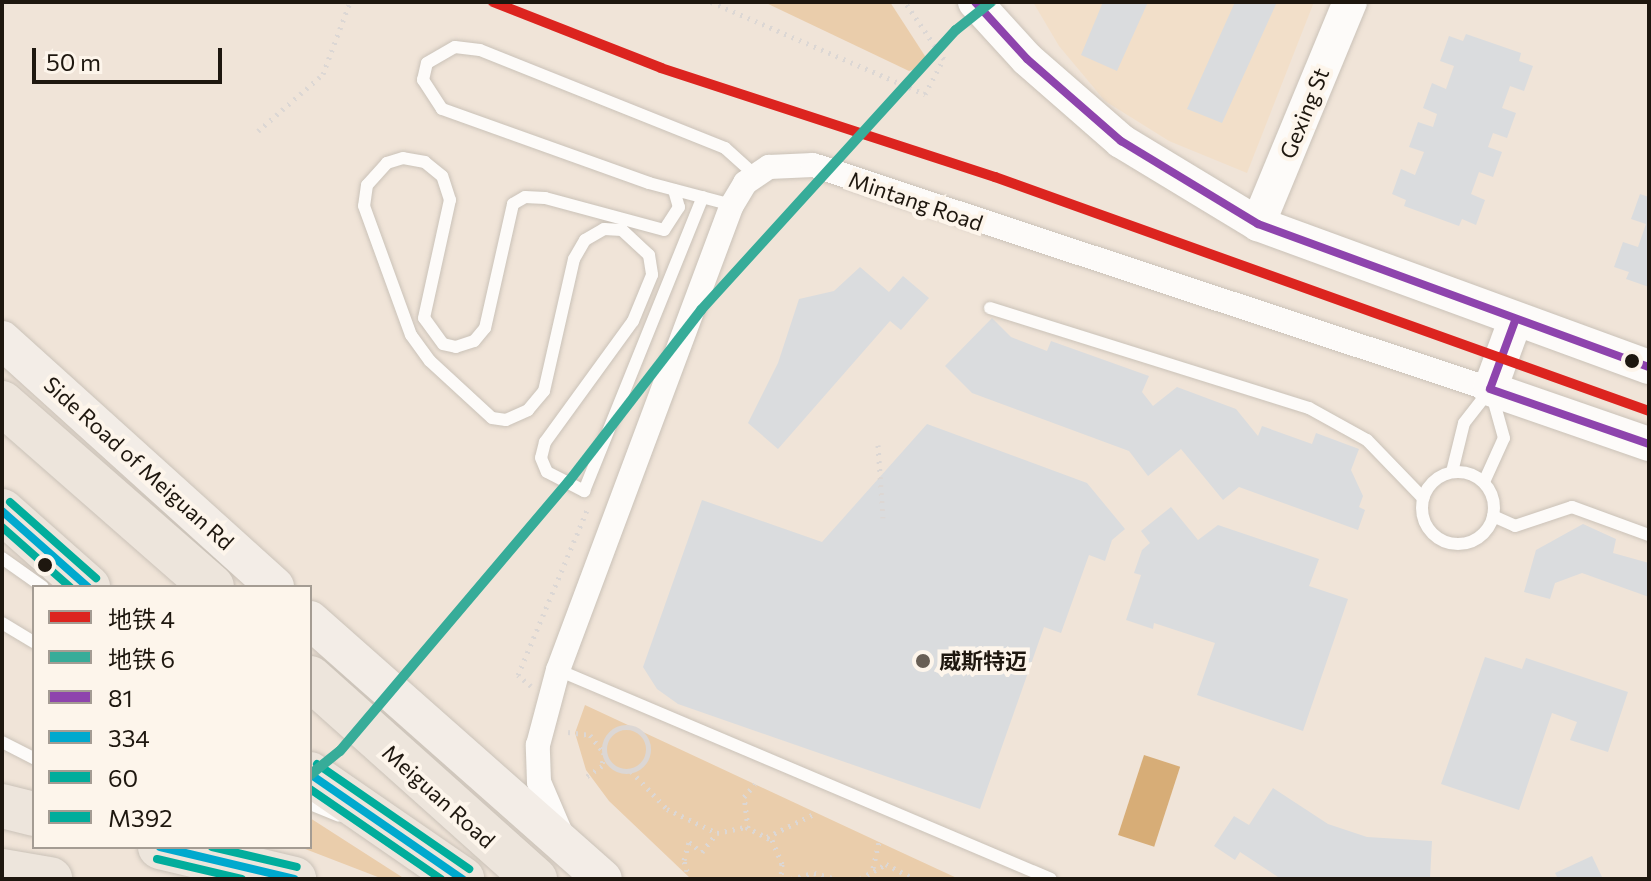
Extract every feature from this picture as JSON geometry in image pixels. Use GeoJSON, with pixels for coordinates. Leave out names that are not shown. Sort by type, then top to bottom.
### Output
{"type":"FeatureCollection","features":[{"type":"Feature","properties":{"kind":"highway"},"geometry":{"type":"LineString","coordinates":[[2,403],[210,585]]}},
{"type":"Feature","properties":{"kind":"highway"},"geometry":{"type":"LineString","coordinates":[[2,511],[86,585]]}},
{"type":"Feature","properties":{"kind":"highway","name":"Meiguan Road"},"geometry":{"type":"LineString","coordinates":[[312,680],[535,879]]}},
{"type":"Feature","properties":{"kind":"highway"},"geometry":{"type":"LineString","coordinates":[[312,775],[394,836],[462,879]]}},
{"type":"Feature","properties":{"kind":"highway"},"geometry":{"type":"LineString","coordinates":[[2,806],[32,814]]}},
{"type":"Feature","properties":{"kind":"highway"},"geometry":{"type":"LineString","coordinates":[[168,849],[294,879]]}},
{"type":"Feature","properties":{"kind":"highway"},"geometry":{"type":"LineString","coordinates":[[2,871],[50,879]]}},
{"type":"Feature","properties":{"kind":"main road"},"geometry":{"type":"LineString","coordinates":[[975,2],[1027,59],[1121,141],[1258,224],[1515,321],[1649,367]]}},
{"type":"Feature","properties":{"kind":"main road","name":"Gexing St"},"geometry":{"type":"LineString","coordinates":[[1258,224],[1350,2]]}},
{"type":"Feature","properties":{"kind":"main road"},"geometry":{"type":"LineString","coordinates":[[1515,321],[1490,389],[1649,444]]}},
{"type":"Feature","properties":{"kind":"main road","name":"Side Road of Meiguan Rd"},"geometry":{"type":"LineString","coordinates":[[2,340],[273,585]]}},
{"type":"Feature","properties":{"kind":"main road"},"geometry":{"type":"LineString","coordinates":[[312,622],[445,743],[570,847],[603,879]]}},
{"type":"Feature","properties":{"kind":"street","name":"Mintang Road"},"geometry":{"type":"LineString","coordinates":[[754,174],[783,163],[813,165],[1024,239],[1490,389]]}},
{"type":"Feature","properties":{"kind":"street"},"geometry":{"type":"LineString","coordinates":[[570,847],[550,816],[539,782],[538,745],[558,670],[732,205],[754,174]]}},
{"type":"Feature","properties":{"kind":"lane"},"geometry":{"type":"LineString","coordinates":[[732,205],[674,190],[442,109],[423,80],[427,63],[455,47],[480,50],[725,148],[754,174]]}},
{"type":"Feature","properties":{"kind":"lane"},"geometry":{"type":"LineString","coordinates":[[674,190],[679,207],[664,230],[545,198],[525,197],[513,204],[485,328],[474,341],[456,347],[443,344],[424,318],[450,200],[442,176],[425,162],[403,158],[376,171],[367,185],[364,206],[411,335],[430,361],[492,418],[506,420],[528,410],[544,391],[574,259],[585,240],[604,229],[622,230],[649,255],[652,275],[633,321],[545,442],[541,458],[547,472],[584,491],[703,197]]}},
{"type":"Feature","properties":{"kind":"lane"},"geometry":{"type":"LineString","coordinates":[[990,308],[1309,408],[1367,440],[1423,498],[1430,531],[1449,543],[1481,536],[1493,516],[1494,504],[1484,482],[1452,472],[1438,478],[1423,498]]}},
{"type":"Feature","properties":{"kind":"lane"},"geometry":{"type":"LineString","coordinates":[[1452,472],[1464,423],[1490,389]]}},
{"type":"Feature","properties":{"kind":"lane"},"geometry":{"type":"LineString","coordinates":[[1484,482],[1504,438],[1490,389]]}},
{"type":"Feature","properties":{"kind":"lane"},"geometry":{"type":"LineString","coordinates":[[1493,516],[1515,526],[1572,507],[1649,535]]}},
{"type":"Feature","properties":{"kind":"lane"},"geometry":{"type":"LineString","coordinates":[[2,558],[40,585]]}},
{"type":"Feature","properties":{"kind":"lane"},"geometry":{"type":"LineString","coordinates":[[2,623],[32,641]]}},
{"type":"Feature","properties":{"kind":"lane"},"geometry":{"type":"LineString","coordinates":[[558,670],[1051,879]]}},
{"type":"Feature","properties":{"kind":"lane"},"geometry":{"type":"LineString","coordinates":[[2,742],[32,757]]}},
{"type":"Feature","properties":{"kind":"lane"},"geometry":{"type":"LineString","coordinates":[[2,793],[32,806]]}},
{"type":"Feature","properties":{"kind":"lane"},"geometry":{"type":"LineString","coordinates":[[312,805],[394,836]]}},
{"type":"Feature","properties":{"kind":"lane"},"geometry":{"type":"LineString","coordinates":[[240,849],[306,879]]}},
{"type":"Feature","properties":{"kind":"path"},"geometry":{"type":"LineString","coordinates":[[258,131],[323,74],[350,2]]}},
{"type":"Feature","properties":{"kind":"path"},"geometry":{"type":"LineString","coordinates":[[711,2],[925,94],[944,59],[905,2]]}},
{"type":"Feature","properties":{"kind":"path"},"geometry":{"type":"LineString","coordinates":[[878,445],[883,518]]}},
{"type":"Feature","properties":{"kind":"path"},"geometry":{"type":"LineString","coordinates":[[536,691],[518,675],[588,509],[584,491]]}},
{"type":"Feature","properties":{"kind":"path"},"geometry":{"type":"LineString","coordinates":[[583,779],[602,766],[607,738],[618,728],[639,731],[648,743],[648,758],[631,771]]}},
{"type":"Feature","properties":{"kind":"path"},"geometry":{"type":"LineString","coordinates":[[568,732],[590,735],[611,766],[631,771],[667,809],[717,833],[748,828],[767,837],[779,851],[781,879]]}},
{"type":"Feature","properties":{"kind":"path"},"geometry":{"type":"LineString","coordinates":[[748,828],[744,797],[755,784]]}},
{"type":"Feature","properties":{"kind":"path"},"geometry":{"type":"LineString","coordinates":[[767,837],[816,813]]}},
{"type":"Feature","properties":{"kind":"path"},"geometry":{"type":"LineString","coordinates":[[689,879],[684,860],[689,842],[702,852],[717,833]]}},
{"type":"Feature","properties":{"kind":"path"},"geometry":{"type":"LineString","coordinates":[[873,868],[879,842]]}},
{"type":"Feature","properties":{"kind":"path"},"geometry":{"type":"LineString","coordinates":[[860,879],[873,868],[897,866],[914,879]]}},
{"type":"Feature","properties":{"kind":"path"},"geometry":{"type":"LineString","coordinates":[[791,879],[814,873],[836,879]]}},
{"type":"Feature","properties":{"kind":"shaded area"},"geometry":{"type":"Polygon","coordinates":[[[764,2],[890,2],[925,56],[926,66],[909,71],[764,2]]]}},
{"type":"Feature","properties":{"kind":"shaded area"},"geometry":{"type":"Polygon","coordinates":[[[1033,2],[1314,2],[1247,173],[1169,141],[1105,101],[1059,46],[1033,2]]]}},
{"type":"Feature","properties":{"kind":"shaded area"},"geometry":{"type":"Polygon","coordinates":[[[585,705],[959,879],[691,879],[609,801],[586,770],[575,733],[585,705]]]}},
{"type":"Feature","properties":{"kind":"shaded area"},"geometry":{"type":"Polygon","coordinates":[[[1144,755],[1180,767],[1154,847],[1118,835],[1144,755]]]}},
{"type":"Feature","properties":{"kind":"shaded area"},"geometry":{"type":"Polygon","coordinates":[[[312,819],[405,879],[383,879],[305,849],[312,849],[312,819]]]}},
{"type":"Feature","properties":{"kind":"building"},"geometry":{"type":"Polygon","coordinates":[[[1103,2],[1148,2],[1117,71],[1081,55],[1103,2]]]}},
{"type":"Feature","properties":{"kind":"building"},"geometry":{"type":"Polygon","coordinates":[[[1235,2],[1277,2],[1222,123],[1187,109],[1235,2]]]}},
{"type":"Feature","properties":{"kind":"building"},"geometry":{"type":"Polygon","coordinates":[[[1466,34],[1521,53],[1519,61],[1533,66],[1524,91],[1510,86],[1502,108],[1516,113],[1507,138],[1493,133],[1488,147],[1502,152],[1493,177],[1479,172],[1471,194],[1485,200],[1476,225],[1462,219],[1459,226],[1404,206],[1406,200],[1392,194],[1401,169],[1415,175],[1424,152],[1409,147],[1418,122],[1433,127],[1437,114],[1423,108],[1432,83],[1446,89],[1454,66],[1440,61],[1449,36],[1463,41],[1466,34]]]}},
{"type":"Feature","properties":{"kind":"building"},"geometry":{"type":"Polygon","coordinates":[[[1640,194],[1649,197],[1649,287],[1626,279],[1629,272],[1614,267],[1623,242],[1638,247],[1646,224],[1631,219],[1640,194]]]}},
{"type":"Feature","properties":{"kind":"building"},"geometry":{"type":"Polygon","coordinates":[[[860,267],[889,292],[903,276],[929,298],[901,330],[890,321],[778,449],[748,423],[778,363],[799,299],[834,291],[860,267]]]}},
{"type":"Feature","properties":{"kind":"building"},"geometry":{"type":"Polygon","coordinates":[[[992,318],[1011,337],[1047,351],[1051,341],[1149,376],[1142,392],[1153,406],[1177,387],[1236,409],[1258,436],[1262,426],[1312,444],[1316,433],[1359,449],[1351,470],[1363,496],[1359,507],[1365,510],[1358,530],[1239,487],[1223,500],[1181,449],[1148,476],[1129,451],[972,393],[945,366],[992,318]]]}},
{"type":"Feature","properties":{"kind":"building"},"geometry":{"type":"Polygon","coordinates":[[[927,424],[1087,483],[1125,529],[1112,540],[1105,561],[1089,555],[1061,633],[1044,627],[980,809],[678,704],[657,689],[643,667],[702,500],[822,542],[927,424]]]}},
{"type":"Feature","properties":{"kind":"building"},"geometry":{"type":"Polygon","coordinates":[[[1171,507],[1198,540],[1218,525],[1319,559],[1309,586],[1348,599],[1303,731],[1197,695],[1215,643],[1154,623],[1153,629],[1126,620],[1141,575],[1134,573],[1142,550],[1150,543],[1141,531],[1171,507]]]}},
{"type":"Feature","properties":{"kind":"building"},"geometry":{"type":"Polygon","coordinates":[[[1583,524],[1616,539],[1613,553],[1649,563],[1649,597],[1582,573],[1555,583],[1550,599],[1524,592],[1536,550],[1583,524]]]}},
{"type":"Feature","properties":{"kind":"building"},"geometry":{"type":"Polygon","coordinates":[[[1485,657],[1522,669],[1526,658],[1628,692],[1608,752],[1570,740],[1577,722],[1552,713],[1519,810],[1441,784],[1485,657]]]}},
{"type":"Feature","properties":{"kind":"building"},"geometry":{"type":"Polygon","coordinates":[[[1273,788],[1328,824],[1367,837],[1432,841],[1430,879],[1281,879],[1240,852],[1235,860],[1214,846],[1234,816],[1249,825],[1273,788]]]}},
{"type":"Feature","properties":{"kind":"building"},"geometry":{"type":"Polygon","coordinates":[[[1592,856],[1603,879],[1558,879],[1555,873],[1592,856]]]}},
{"type":"Feature","properties":{"kind":"metro line","name":"4"},"geometry":{"type":"LineString","coordinates":[[493,2],[661,68],[995,177],[1649,411]]}},
{"type":"Feature","properties":{"kind":"metro line","name":"6"},"geometry":{"type":"LineString","coordinates":[[312,773],[340,751],[569,481],[701,310],[956,30],[991,2]]}},
{"type":"Feature","properties":{"kind":"transit line","name":"81"},"geometry":{"type":"LineString","coordinates":[[975,2],[1027,59],[1121,141],[1258,224],[1649,367]]}},
{"type":"Feature","properties":{"kind":"transit line","name":"81"},"geometry":{"type":"LineString","coordinates":[[1515,321],[1490,389],[1649,444]]}},
{"type":"Feature","properties":{"kind":"transit line","name":"M392"},"geometry":{"type":"LineString","coordinates":[[10,502],[96,578]]}},
{"type":"Feature","properties":{"kind":"transit line","name":"334"},"geometry":{"type":"LineString","coordinates":[[2,511],[86,585]]}},
{"type":"Feature","properties":{"kind":"transit line","name":"60"},"geometry":{"type":"LineString","coordinates":[[2,527],[68,585]]}},
{"type":"Feature","properties":{"kind":"transit line","name":"M392"},"geometry":{"type":"LineString","coordinates":[[317,764],[469,869]]}},
{"type":"Feature","properties":{"kind":"transit line","name":"334"},"geometry":{"type":"LineString","coordinates":[[312,775],[462,879]]}},
{"type":"Feature","properties":{"kind":"transit line","name":"60"},"geometry":{"type":"LineString","coordinates":[[312,790],[441,879]]}},
{"type":"Feature","properties":{"kind":"transit line","name":"334"},"geometry":{"type":"LineString","coordinates":[[168,849],[294,879]]}},
{"type":"Feature","properties":{"kind":"transit line","name":"M392"},"geometry":{"type":"LineString","coordinates":[[220,849],[297,867]]}},
{"type":"Feature","properties":{"kind":"transit line","name":"60"},"geometry":{"type":"LineString","coordinates":[[157,859],[242,879]]}},
{"type":"Feature","properties":{"kind":"place","name":"威斯特迈"},"geometry":{"type":"Point","coordinates":[923,661]}}]}
